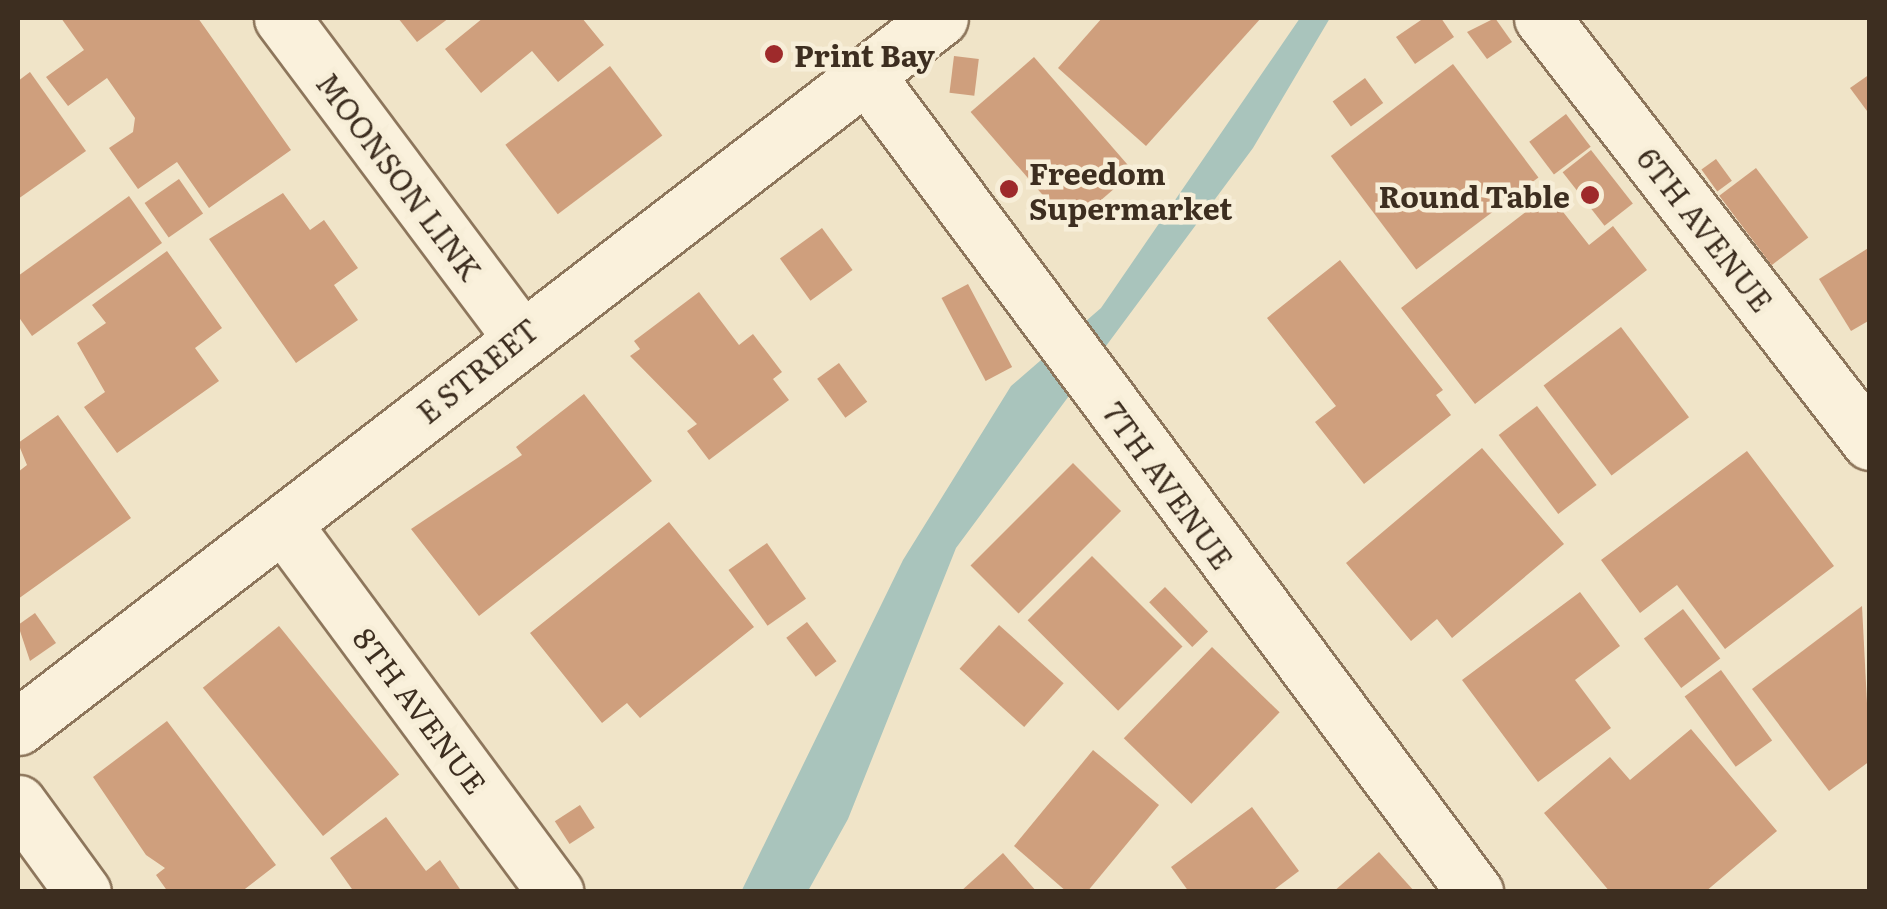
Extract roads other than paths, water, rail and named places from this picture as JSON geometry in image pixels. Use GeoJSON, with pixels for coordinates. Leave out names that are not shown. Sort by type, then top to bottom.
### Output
{"type":"FeatureCollection","features":[{"type":"Feature","properties":{"kind":"street","name":"MOONSON LINK"},"geometry":{"type":"LineString","coordinates":[[282,18],[518,334]]}},
{"type":"Feature","properties":{"kind":"street","name":"E STREET"},"geometry":{"type":"LineString","coordinates":[[18,728],[286,528],[518,334],[940,18]]}},
{"type":"Feature","properties":{"kind":"street","name":"6TH AVENUE"},"geometry":{"type":"LineString","coordinates":[[1542,18],[1870,442]]}},
{"type":"Feature","properties":{"kind":"street","name":"7TH AVENUE"},"geometry":{"type":"LineString","coordinates":[[867,76],[1474,892]]}},
{"type":"Feature","properties":{"kind":"street","name":"8TH AVENUE"},"geometry":{"type":"LineString","coordinates":[[286,528],[555,892]]}},
{"type":"Feature","properties":{"kind":"street"},"geometry":{"type":"LineString","coordinates":[[18,803],[83,892]]}},
{"type":"Feature","properties":{"kind":"water"},"geometry":{"type":"Polygon","coordinates":[[[1300,18],[1330,18],[1253,148],[956,548],[848,819],[808,891],[741,892],[903,560],[1011,386],[1101,308],[1300,18]]]}},
{"type":"Feature","properties":{"kind":"place","name":"Print Bay"},"geometry":{"type":"Point","coordinates":[774,54]}},
{"type":"Feature","properties":{"kind":"place","name":"Freedom Supermarket"},"geometry":{"type":"Point","coordinates":[1009,189]}},
{"type":"Feature","properties":{"kind":"place","name":"Round Table"},"geometry":{"type":"Point","coordinates":[1590,195]}}]}
